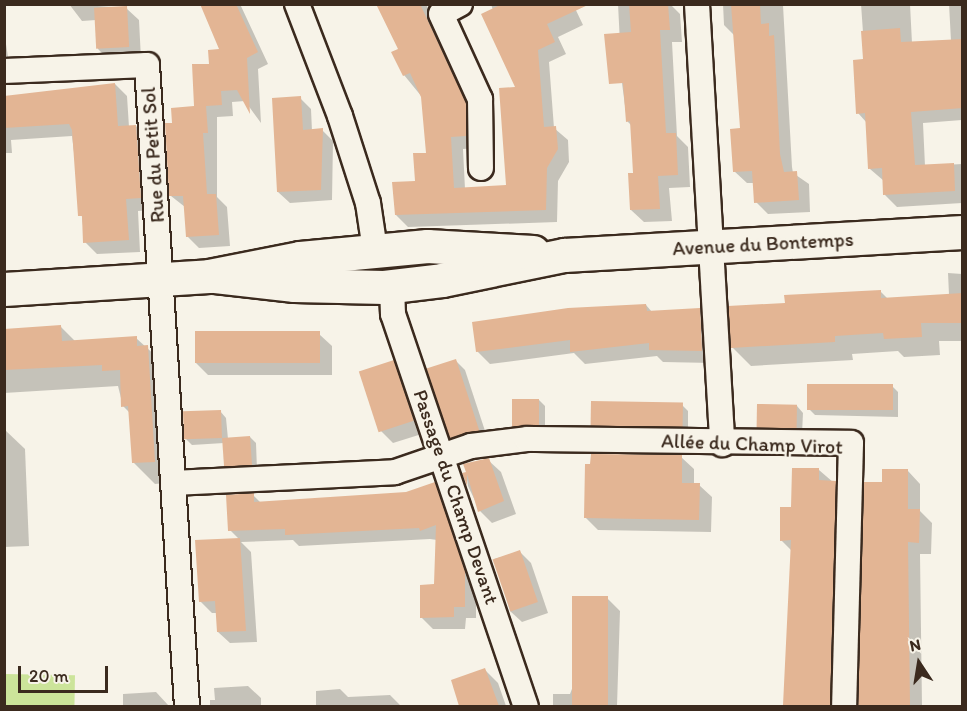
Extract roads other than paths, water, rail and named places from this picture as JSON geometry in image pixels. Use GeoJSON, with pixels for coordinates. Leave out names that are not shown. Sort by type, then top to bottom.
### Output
{"type":"FeatureCollection","features":[{"type":"Feature","properties":{"kind":"street"},"geometry":{"type":"LineString","coordinates":[[297,4],[340,116],[368,203],[375,250]]}},
{"type":"Feature","properties":{"kind":"street"},"geometry":{"type":"LineString","coordinates":[[460,4],[441,14],[480,99],[481,168]]}},
{"type":"Feature","properties":{"kind":"street"},"geometry":{"type":"LineString","coordinates":[[697,4],[722,444]]}},
{"type":"Feature","properties":{"kind":"street","name":"Rue du Petit Sol"},"geometry":{"type":"LineString","coordinates":[[4,71],[147,65],[161,279]]}},
{"type":"Feature","properties":{"kind":"street","name":"Avenue du Bontemps"},"geometry":{"type":"LineString","coordinates":[[216,276],[294,285],[392,286],[564,255],[963,232]]}},
{"type":"Feature","properties":{"kind":"street","name":"Avenue du Bontemps"},"geometry":{"type":"LineString","coordinates":[[4,289],[216,276],[300,258],[375,250],[459,246],[564,255]]}},
{"type":"Feature","properties":{"kind":"street"},"geometry":{"type":"LineString","coordinates":[[161,279],[187,706]]}},
{"type":"Feature","properties":{"kind":"street","name":"Passage du Champ Devant"},"geometry":{"type":"LineString","coordinates":[[392,286],[393,314],[526,706]]}},
{"type":"Feature","properties":{"kind":"street","name":"Allée du Champ Virot"},"geometry":{"type":"LineString","coordinates":[[173,483],[395,472],[492,441],[574,439],[722,444],[851,444],[844,706]]}}]}
